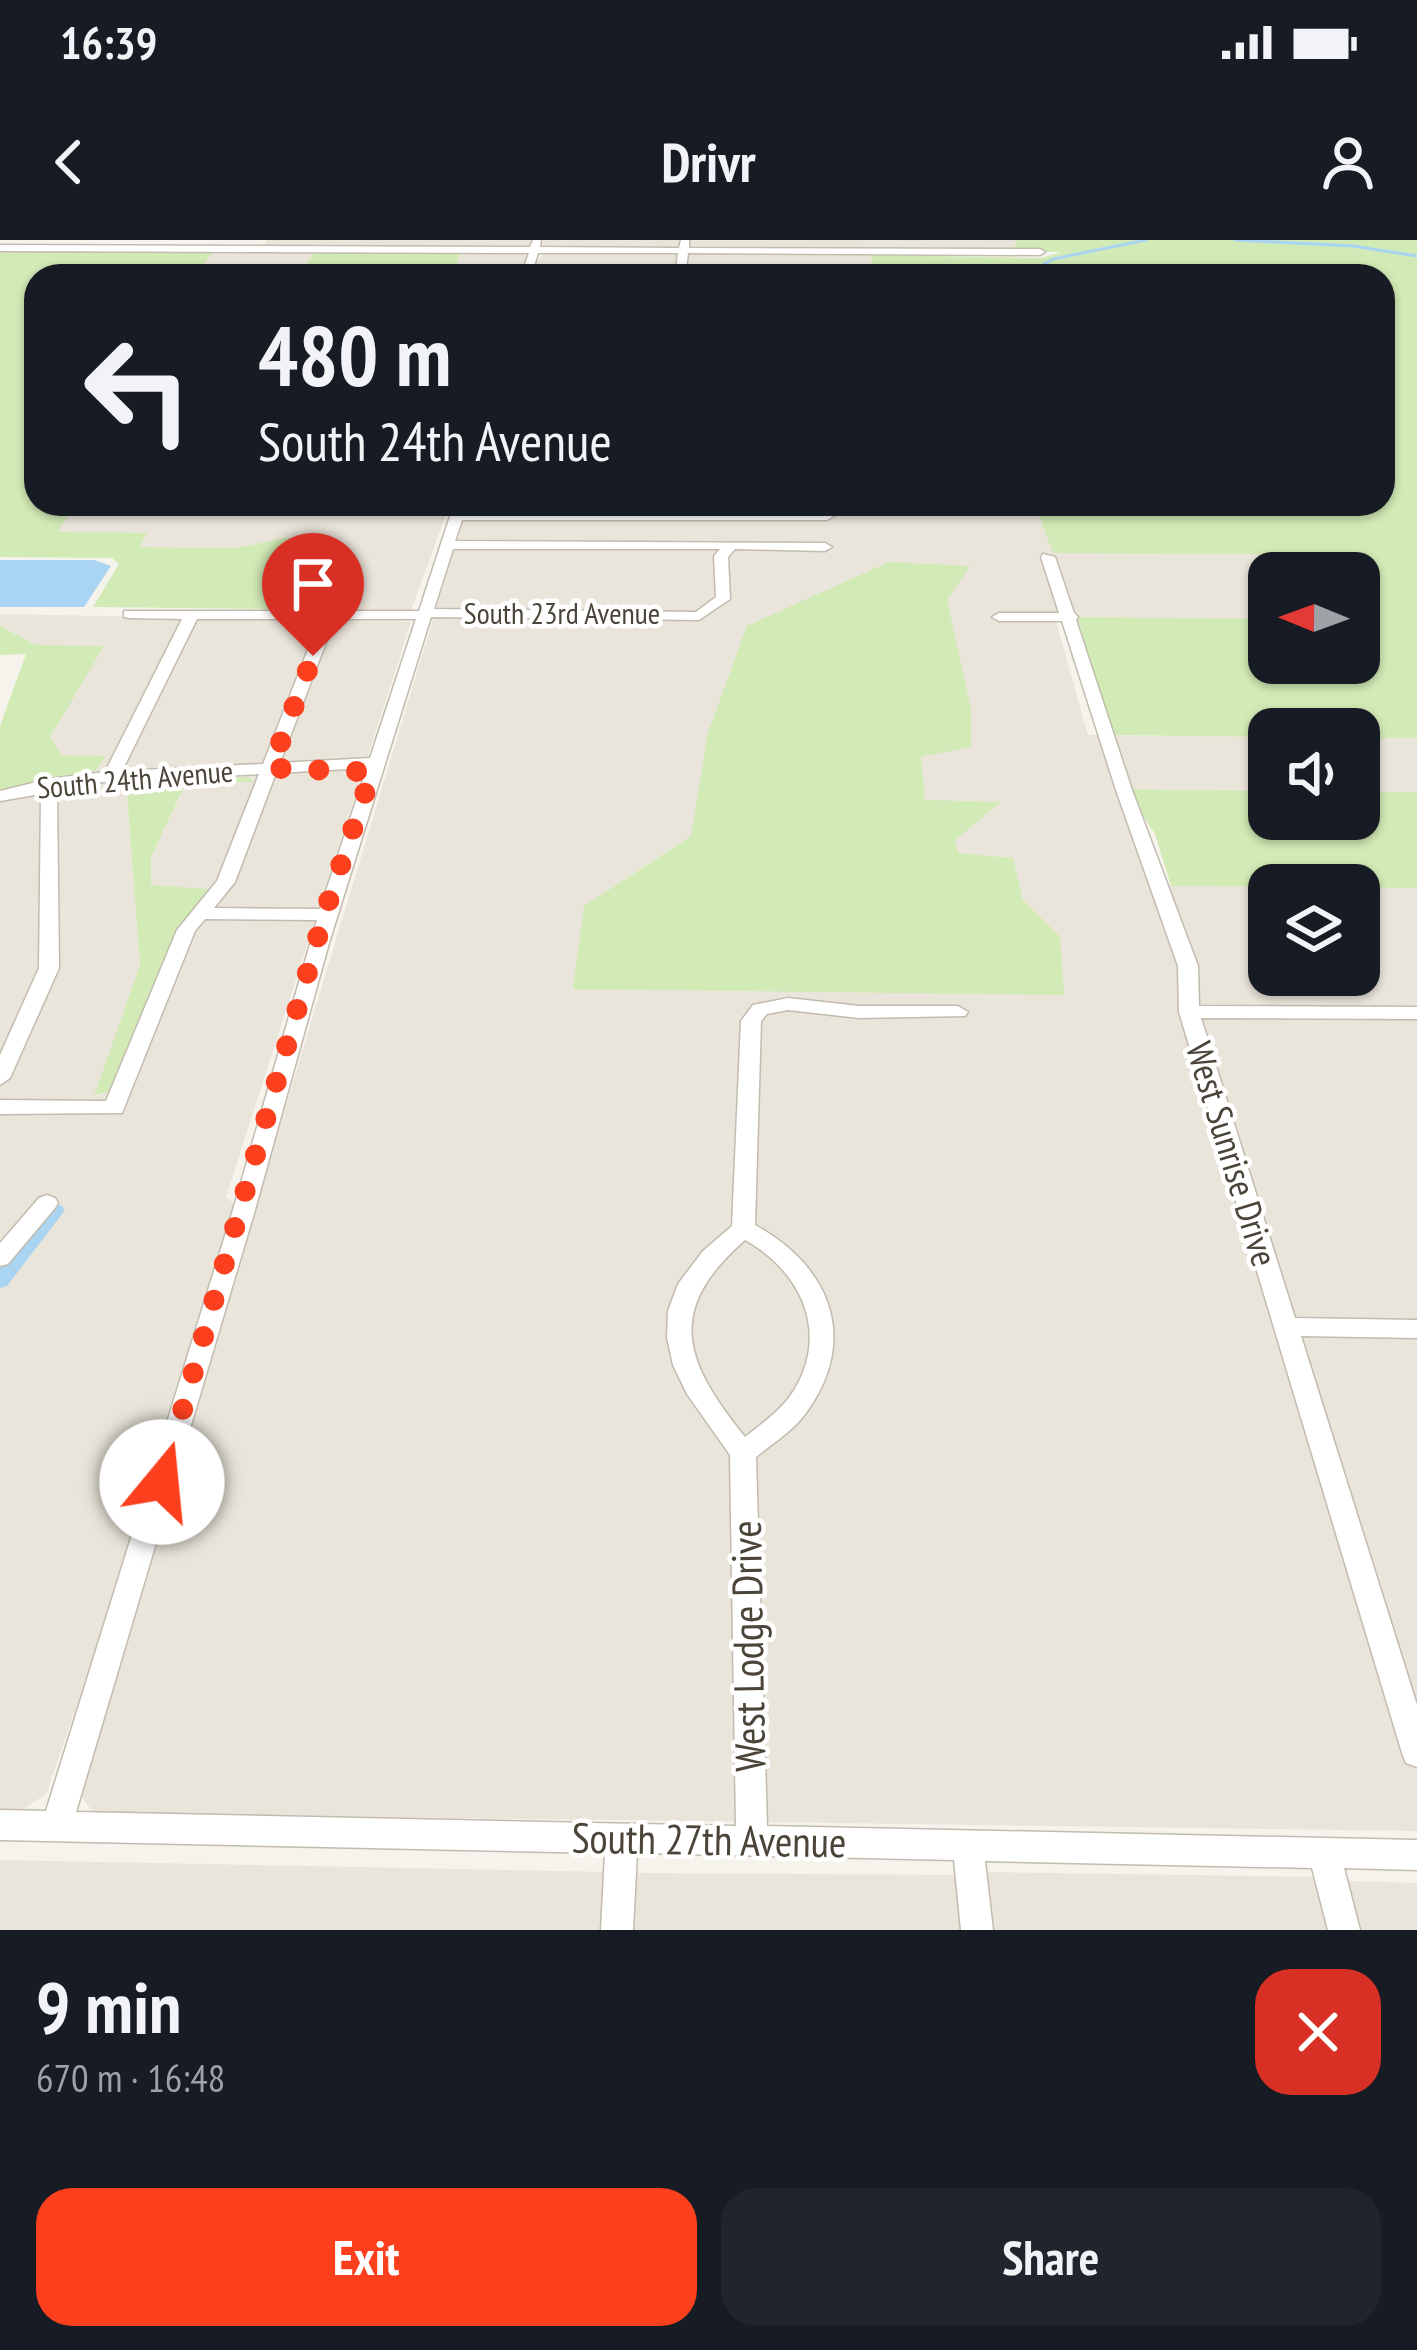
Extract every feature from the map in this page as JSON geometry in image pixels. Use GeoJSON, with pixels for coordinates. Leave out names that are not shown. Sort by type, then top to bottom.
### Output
{"type":"FeatureCollection","features":[{"type":"Feature","properties":{"kind":"street"},"geometry":{"type":"LineString","coordinates":[[602,240],[608,244],[619,240]]}},
{"type":"Feature","properties":{"kind":"street"},"geometry":{"type":"LineString","coordinates":[[877,240],[884,253]]}},
{"type":"Feature","properties":{"kind":"street"},"geometry":{"type":"LineString","coordinates":[[884,253],[886,240]]}},
{"type":"Feature","properties":{"kind":"street"},"geometry":{"type":"LineString","coordinates":[[1002,254],[1009,240]]}},
{"type":"Feature","properties":{"kind":"street"},"geometry":{"type":"LineString","coordinates":[[0,248],[430,245],[1040,252]]}},
{"type":"Feature","properties":{"kind":"street"},"geometry":{"type":"LineString","coordinates":[[748,264],[750,252]]}},
{"type":"Feature","properties":{"kind":"street"},"geometry":{"type":"LineString","coordinates":[[57,1825],[244,1210],[266,1111],[324,915],[456,516]]}},
{"type":"Feature","properties":{"kind":"street"},"geometry":{"type":"LineString","coordinates":[[447,545],[825,547]]}},
{"type":"Feature","properties":{"kind":"street","name":"South 23rd Avenue"},"geometry":{"type":"LineString","coordinates":[[129,614],[699,616],[723,599],[721,556],[731,545]]}},
{"type":"Feature","properties":{"kind":"street","name":"West Sunrise Drive"},"geometry":{"type":"LineString","coordinates":[[1048,557],[1188,966],[1189,1012],[1417,1753]]}},
{"type":"Feature","properties":{"kind":"street"},"geometry":{"type":"LineString","coordinates":[[111,776],[192,614]]}},
{"type":"Feature","properties":{"kind":"street"},"geometry":{"type":"LineString","coordinates":[[0,1107],[114,1108],[186,930],[226,883],[328,615]]}},
{"type":"Feature","properties":{"kind":"street"},"geometry":{"type":"LineString","coordinates":[[999,617],[1071,617]]}},
{"type":"Feature","properties":{"kind":"street","name":"South 24th Avenue"},"geometry":{"type":"LineString","coordinates":[[0,796],[111,776],[373,768]]}},
{"type":"Feature","properties":{"kind":"street"},"geometry":{"type":"LineString","coordinates":[[0,1078],[49,968],[49,784]]}},
{"type":"Feature","properties":{"kind":"street"},"geometry":{"type":"LineString","coordinates":[[200,913],[324,915]]}},
{"type":"Feature","properties":{"kind":"street"},"geometry":{"type":"LineString","coordinates":[[743,1229],[802,1271],[817,1298],[824,1354],[798,1406],[743,1453],[703,1404],[682,1365],[676,1326],[688,1280],[743,1229],[751,1021],[760,1009],[788,1004],[860,1012],[958,1012]]}},
{"type":"Feature","properties":{"kind":"street"},"geometry":{"type":"LineString","coordinates":[[1189,1012],[1417,1013]]}},
{"type":"Feature","properties":{"kind":"street"},"geometry":{"type":"LineString","coordinates":[[0,1258],[47,1203]]}},
{"type":"Feature","properties":{"kind":"street"},"geometry":{"type":"LineString","coordinates":[[1284,1327],[1417,1329]]}},
{"type":"Feature","properties":{"kind":"street","name":"West Lodge Drive"},"geometry":{"type":"LineString","coordinates":[[743,1453],[752,1840]]}},
{"type":"Feature","properties":{"kind":"street","name":"South 27th Avenue"},"geometry":{"type":"LineString","coordinates":[[0,1825],[1417,1855]]}},
{"type":"Feature","properties":{"kind":"street"},"geometry":{"type":"LineString","coordinates":[[617,1930],[622,1838]]}},
{"type":"Feature","properties":{"kind":"street"},"geometry":{"type":"LineString","coordinates":[[968,1846],[977,1930]]}},
{"type":"Feature","properties":{"kind":"street"},"geometry":{"type":"LineString","coordinates":[[1325,1856],[1344,1930]]}},
{"type":"Feature","properties":{"kind":"shaded area"},"geometry":{"type":"Polygon","coordinates":[[[267,240],[531,240],[528,248],[261,248],[267,240]]]}},
{"type":"Feature","properties":{"kind":"shaded area"},"geometry":{"type":"Polygon","coordinates":[[[544,240],[1017,240],[1012,252],[541,248],[544,240]]]}},
{"type":"Feature","properties":{"kind":"shaded area"},"geometry":{"type":"Polygon","coordinates":[[[213,251],[314,252],[307,264],[203,264],[213,251]]]}},
{"type":"Feature","properties":{"kind":"shaded area"},"geometry":{"type":"Polygon","coordinates":[[[460,252],[523,253],[528,257],[525,264],[456,264],[460,252]]]}},
{"type":"Feature","properties":{"kind":"shaded area"},"geometry":{"type":"Polygon","coordinates":[[[544,253],[871,255],[872,264],[535,264],[544,253]]]}},
{"type":"Feature","properties":{"kind":"shaded area"},"geometry":{"type":"Polygon","coordinates":[[[67,516],[446,516],[411,610],[270,609],[294,554],[309,548],[289,538],[238,548],[138,547],[147,534],[56,532],[67,516]]]}},
{"type":"Feature","properties":{"kind":"shaded area"},"geometry":{"type":"Polygon","coordinates":[[[464,516],[1040,516],[1054,553],[1248,554],[1248,619],[1055,618],[1088,735],[1248,737],[1248,791],[1126,789],[1154,885],[1248,887],[1248,996],[1380,996],[1380,888],[1417,888],[1417,1831],[94,1813],[78,1792],[464,516]],[[889,562],[831,589],[691,836],[584,906],[1060,938],[1023,900],[1013,858],[958,853],[953,841],[999,802],[925,801],[921,757],[949,622],[947,600],[969,567],[889,562]]]}},
{"type":"Feature","properties":{"kind":"shaded area"},"geometry":{"type":"Polygon","coordinates":[[[0,614],[411,622],[226,1197],[240,1209],[149,1502],[46,1794],[20,1812],[0,1811],[0,790],[87,773],[106,757],[61,755],[50,737],[36,645],[0,626],[0,614]],[[249,777],[126,784],[140,965],[96,1096],[110,1091],[176,930],[209,889],[151,886],[151,857],[187,782],[252,782],[249,777]]]}},
{"type":"Feature","properties":{"kind":"shaded area"},"geometry":{"type":"Polygon","coordinates":[[[1380,738],[1417,738],[1417,792],[1380,792],[1380,738]]]}},
{"type":"Feature","properties":{"kind":"shaded area"},"geometry":{"type":"Polygon","coordinates":[[[0,1860],[608,1872],[605,1930],[0,1930],[0,1860]]]}},
{"type":"Feature","properties":{"kind":"shaded area"},"geometry":{"type":"Polygon","coordinates":[[[983,1872],[1317,1877],[1330,1930],[990,1930],[983,1872]]]}},
{"type":"Feature","properties":{"kind":"shaded area"},"geometry":{"type":"Polygon","coordinates":[[[635,1873],[960,1875],[965,1930],[632,1930],[635,1873]]]}},
{"type":"Feature","properties":{"kind":"shaded area"},"geometry":{"type":"Polygon","coordinates":[[[1348,1881],[1417,1883],[1417,1930],[1360,1930],[1348,1881]]]}},
{"type":"Feature","properties":{"kind":"green space"},"geometry":{"type":"Polygon","coordinates":[[[1017,240],[1417,240],[1417,738],[1380,738],[1380,708],[1248,708],[1248,737],[1112,735],[1077,617],[1248,619],[1248,684],[1380,684],[1380,552],[1053,553],[1039,516],[1395,516],[1395,264],[872,264],[871,255],[1041,258],[1062,252],[1012,252],[1017,240]]]}},
{"type":"Feature","properties":{"kind":"green space"},"geometry":{"type":"Polygon","coordinates":[[[0,251],[213,251],[205,264],[24,264],[24,516],[68,516],[57,532],[147,533],[140,547],[238,548],[288,537],[311,549],[294,554],[270,609],[93,607],[119,564],[112,558],[0,557],[0,251]]]}},
{"type":"Feature","properties":{"kind":"green space"},"geometry":{"type":"Polygon","coordinates":[[[314,252],[460,252],[456,264],[307,264],[314,252]]]}},
{"type":"Feature","properties":{"kind":"green space"},"geometry":{"type":"Polygon","coordinates":[[[889,562],[970,566],[947,600],[971,709],[971,747],[921,757],[925,800],[1001,802],[954,841],[959,853],[1013,858],[1023,900],[1060,937],[1064,995],[573,989],[584,906],[691,836],[708,733],[747,626],[889,562]]]}},
{"type":"Feature","properties":{"kind":"green space"},"geometry":{"type":"Polygon","coordinates":[[[0,626],[36,645],[104,646],[50,737],[61,755],[106,756],[96,770],[0,790],[0,726],[26,654],[0,655],[0,626]]]}},
{"type":"Feature","properties":{"kind":"green space"},"geometry":{"type":"Polygon","coordinates":[[[249,777],[253,782],[186,783],[151,857],[151,885],[209,889],[176,930],[109,1091],[94,1096],[140,965],[126,782],[249,777]]]}},
{"type":"Feature","properties":{"kind":"green space"},"geometry":{"type":"Polygon","coordinates":[[[1125,789],[1248,791],[1248,840],[1380,840],[1380,792],[1417,792],[1417,888],[1380,888],[1380,864],[1248,864],[1248,887],[1171,886],[1155,834],[1125,789]]]}},
{"type":"Feature","properties":{"kind":"water"},"geometry":{"type":"Polygon","coordinates":[[[0,560],[94,560],[111,566],[84,607],[0,607],[0,560]]]}},
{"type":"Feature","properties":{"kind":"waterway"},"geometry":{"type":"LineString","coordinates":[[1044,264],[1146,240]]}},
{"type":"Feature","properties":{"kind":"waterway"},"geometry":{"type":"LineString","coordinates":[[1235,240],[1353,246],[1417,256]]}},
{"type":"Feature","properties":{"kind":"waterway"},"geometry":{"type":"LineString","coordinates":[[0,1281],[56,1210]]}},
{"type":"Feature","properties":{"kind":"route"},"geometry":{"type":"LineString","coordinates":[[162,1482],[244,1210],[266,1111],[372,772],[271,768],[313,656]]}}]}
